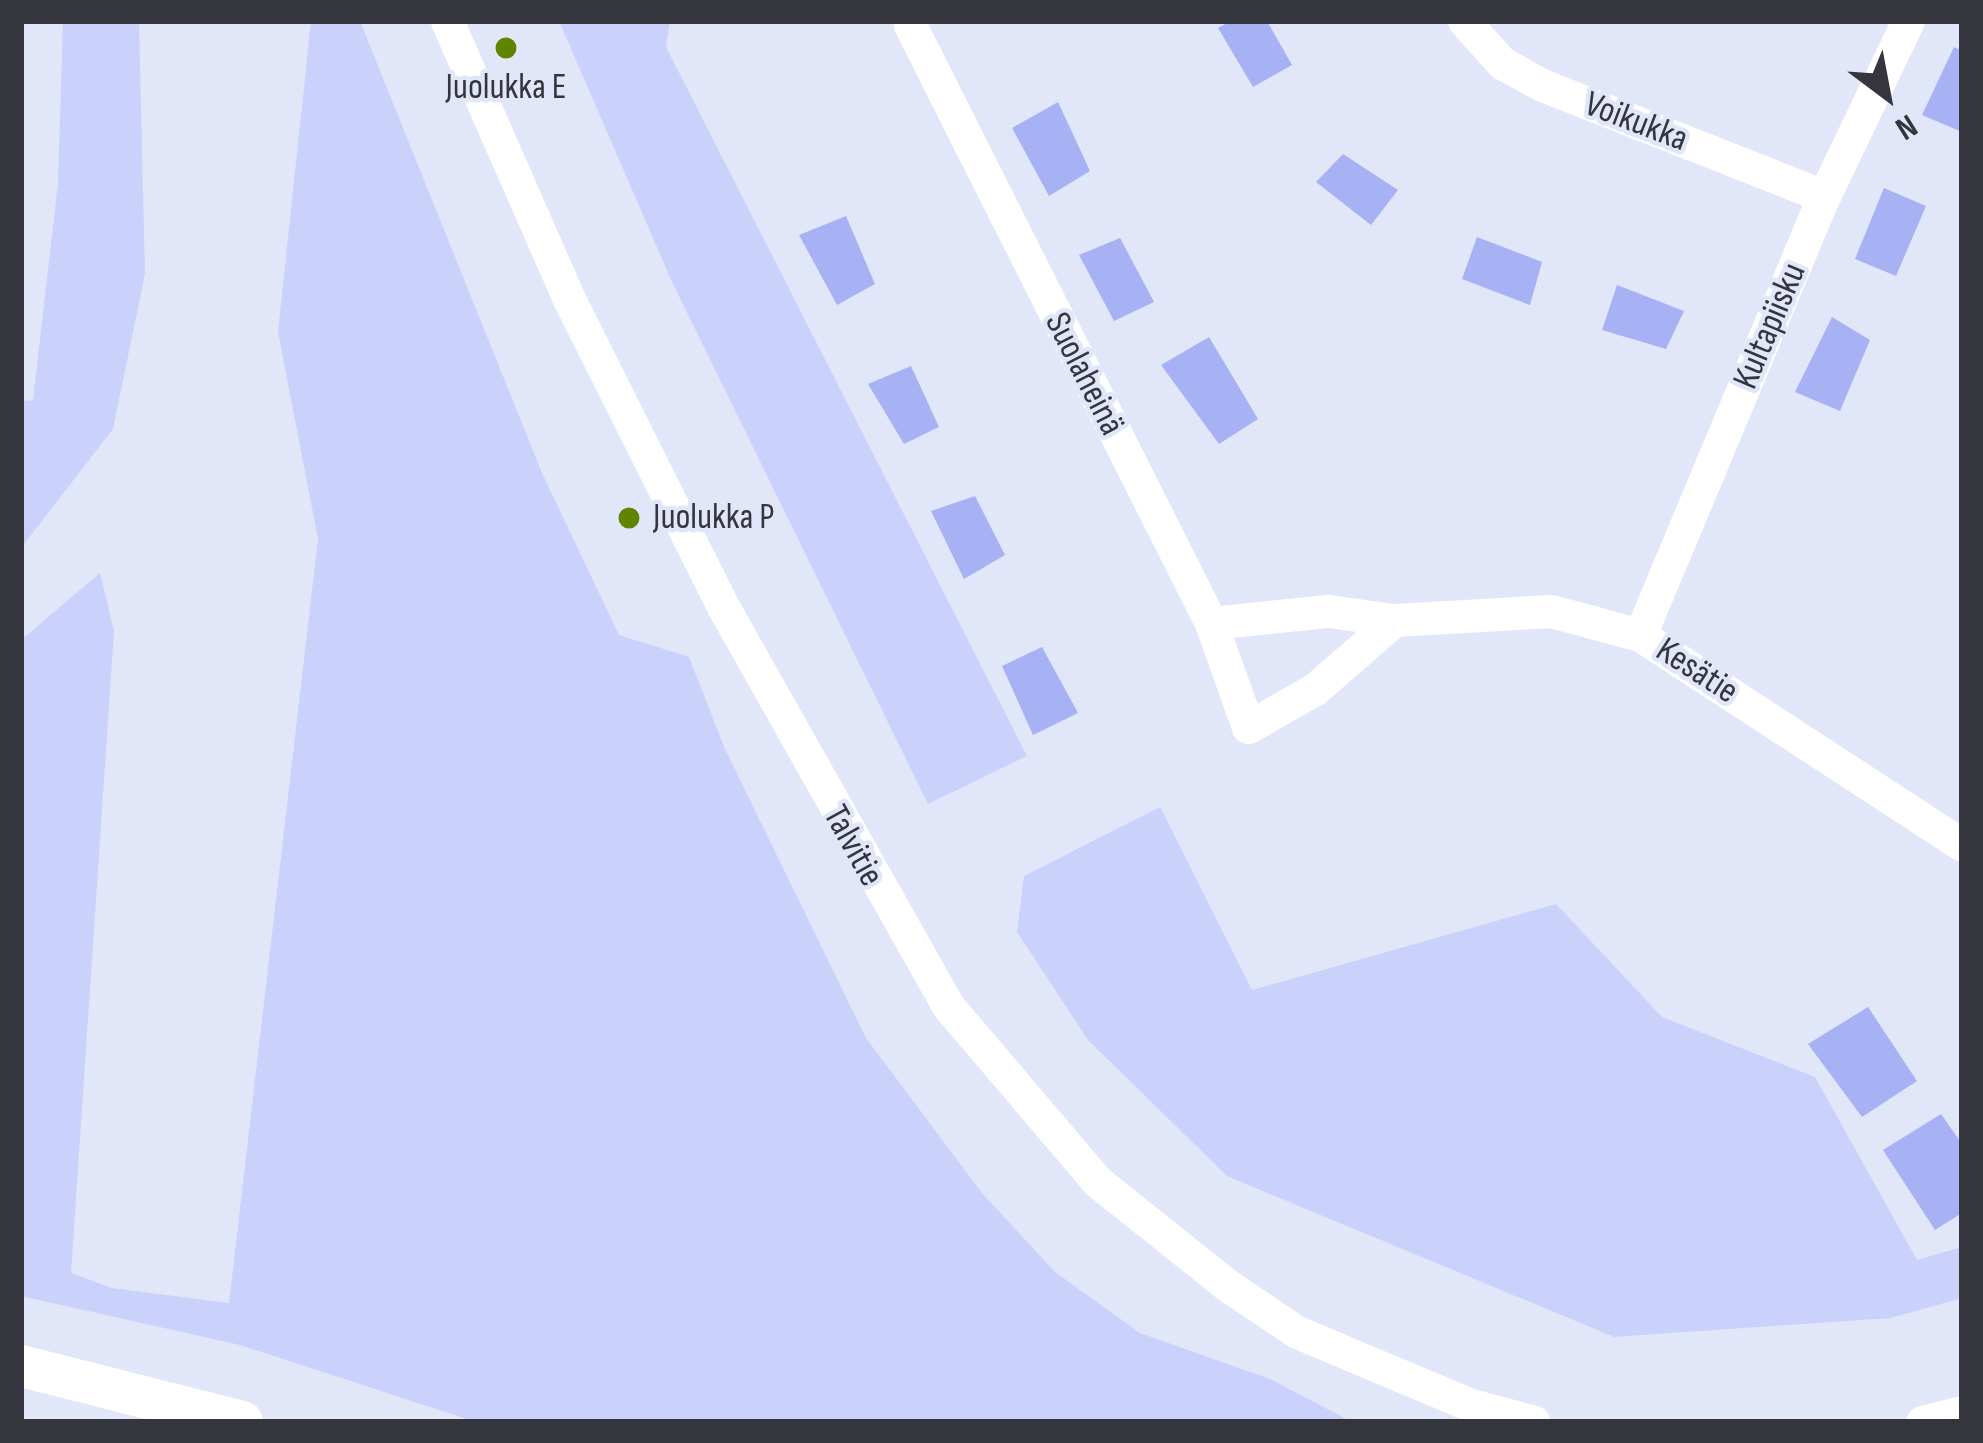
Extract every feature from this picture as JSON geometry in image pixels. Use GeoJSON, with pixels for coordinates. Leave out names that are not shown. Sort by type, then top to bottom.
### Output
{"type":"FeatureCollection","features":[{"type":"Feature","properties":{"kind":"main road"},"geometry":{"type":"LineString","coordinates":[[21,1366],[242,1422]]}},
{"type":"Feature","properties":{"kind":"street","name":"Talvitie"},"geometry":{"type":"LineString","coordinates":[[446,21],[568,297],[725,610],[903,937],[1007,1082],[1114,1196],[1297,1332],[1471,1405],[1534,1422]]}},
{"type":"Feature","properties":{"kind":"street","name":"Voikukka"},"geometry":{"type":"LineString","coordinates":[[1464,21],[1502,63],[1542,85],[1824,196]]}},
{"type":"Feature","properties":{"kind":"street","name":"Kultapiisku"},"geometry":{"type":"LineString","coordinates":[[1640,634],[1824,196],[1908,21]]}},
{"type":"Feature","properties":{"kind":"street","name":"Suolaheinä"},"geometry":{"type":"LineString","coordinates":[[910,26],[1211,623],[1248,727],[1315,689],[1394,620]]}},
{"type":"Feature","properties":{"kind":"street","name":"Kesätie"},"geometry":{"type":"LineString","coordinates":[[1211,623],[1328,611],[1394,620],[1551,610],[1640,634],[1962,845]]}},
{"type":"Feature","properties":{"kind":"street"},"geometry":{"type":"LineString","coordinates":[[1922,1422],[1962,1412]]}},
{"type":"Feature","properties":{"kind":"shaded area"},"geometry":{"type":"Polygon","coordinates":[[[63,21],[139,21],[145,274],[113,429],[21,548],[21,401],[33,400],[58,183],[63,21]]]}},
{"type":"Feature","properties":{"kind":"shaded area"},"geometry":{"type":"Polygon","coordinates":[[[311,21],[360,21],[542,473],[619,635],[689,657],[725,749],[866,1038],[982,1193],[1055,1272],[1140,1333],[1270,1379],[1352,1422],[476,1422],[240,1345],[21,1296],[21,640],[100,573],[114,631],[71,1273],[112,1288],[229,1303],[318,539],[278,332],[311,21]]]}},
{"type":"Feature","properties":{"kind":"shaded area"},"geometry":{"type":"Polygon","coordinates":[[[559,21],[670,21],[666,47],[1027,756],[928,804],[672,282],[559,21]]]}},
{"type":"Feature","properties":{"kind":"shaded area"},"geometry":{"type":"Polygon","coordinates":[[[1160,807],[1252,990],[1556,904],[1662,1017],[1815,1077],[1917,1260],[1962,1247],[1962,1298],[1891,1318],[1614,1337],[1227,1176],[1088,1040],[1017,932],[1024,876],[1160,807]]]}},
{"type":"Feature","properties":{"kind":"building"},"geometry":{"type":"Polygon","coordinates":[[[1231,21],[1267,21],[1292,65],[1253,87],[1218,28],[1231,21]]]}},
{"type":"Feature","properties":{"kind":"building"},"geometry":{"type":"Polygon","coordinates":[[[1954,47],[1962,51],[1962,132],[1922,115],[1954,47]]]}},
{"type":"Feature","properties":{"kind":"building"},"geometry":{"type":"Polygon","coordinates":[[[1058,102],[1090,171],[1049,196],[1012,128],[1058,102]]]}},
{"type":"Feature","properties":{"kind":"building"},"geometry":{"type":"Polygon","coordinates":[[[1343,154],[1398,190],[1371,225],[1316,182],[1343,154]]]}},
{"type":"Feature","properties":{"kind":"building"},"geometry":{"type":"Polygon","coordinates":[[[1884,188],[1926,206],[1896,276],[1855,259],[1884,188]]]}},
{"type":"Feature","properties":{"kind":"building"},"geometry":{"type":"Polygon","coordinates":[[[846,216],[875,284],[837,305],[799,235],[846,216]]]}},
{"type":"Feature","properties":{"kind":"building"},"geometry":{"type":"Polygon","coordinates":[[[1477,237],[1542,262],[1530,305],[1462,279],[1477,237]]]}},
{"type":"Feature","properties":{"kind":"building"},"geometry":{"type":"Polygon","coordinates":[[[1120,238],[1154,302],[1114,321],[1079,255],[1120,238]]]}},
{"type":"Feature","properties":{"kind":"building"},"geometry":{"type":"Polygon","coordinates":[[[1617,285],[1684,311],[1666,349],[1602,330],[1617,285]]]}},
{"type":"Feature","properties":{"kind":"building"},"geometry":{"type":"Polygon","coordinates":[[[1832,317],[1870,340],[1840,411],[1795,392],[1832,317]]]}},
{"type":"Feature","properties":{"kind":"building"},"geometry":{"type":"Polygon","coordinates":[[[1209,337],[1258,419],[1219,444],[1161,365],[1209,337]]]}},
{"type":"Feature","properties":{"kind":"building"},"geometry":{"type":"Polygon","coordinates":[[[911,366],[939,427],[904,444],[868,384],[911,366]]]}},
{"type":"Feature","properties":{"kind":"building"},"geometry":{"type":"Polygon","coordinates":[[[975,496],[1005,555],[964,579],[931,511],[975,496]]]}},
{"type":"Feature","properties":{"kind":"building"},"geometry":{"type":"Polygon","coordinates":[[[1042,647],[1078,713],[1033,735],[1002,666],[1042,647]]]}},
{"type":"Feature","properties":{"kind":"building"},"geometry":{"type":"Polygon","coordinates":[[[1868,1007],[1917,1081],[1862,1117],[1808,1044],[1868,1007]]]}},
{"type":"Feature","properties":{"kind":"building"},"geometry":{"type":"Polygon","coordinates":[[[1941,1114],[1962,1144],[1962,1213],[1935,1230],[1883,1150],[1941,1114]]]}},
{"type":"Feature","properties":{"kind":"place","name":"Juolukka E"},"geometry":{"type":"Point","coordinates":[506,48]}},
{"type":"Feature","properties":{"kind":"place","name":"Juolukka P"},"geometry":{"type":"Point","coordinates":[629,518]}}]}
